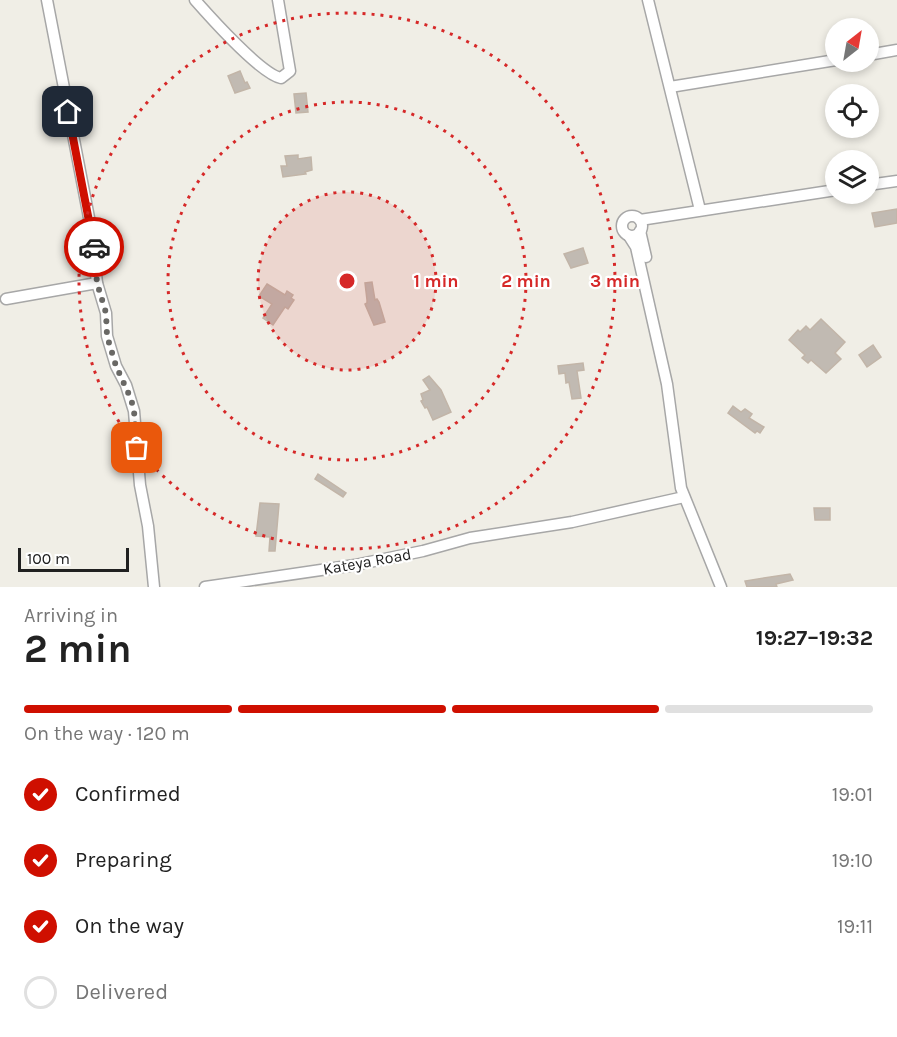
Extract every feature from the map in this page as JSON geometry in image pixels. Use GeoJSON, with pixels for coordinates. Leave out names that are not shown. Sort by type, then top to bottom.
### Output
{"type":"FeatureCollection","features":[{"type":"Feature","properties":{"kind":"street"},"geometry":{"type":"LineString","coordinates":[[47,0],[91,228],[97,283],[104,305],[107,336],[134,411],[140,485],[149,536],[154,587]]}},
{"type":"Feature","properties":{"kind":"street"},"geometry":{"type":"LineString","coordinates":[[195,0],[218,26],[249,55],[275,77],[281,78],[290,71],[278,0]]}},
{"type":"Feature","properties":{"kind":"street"},"geometry":{"type":"LineString","coordinates":[[648,0],[700,210]]}},
{"type":"Feature","properties":{"kind":"street"},"geometry":{"type":"LineString","coordinates":[[879,53],[897,50]]}},
{"type":"Feature","properties":{"kind":"street"},"geometry":{"type":"LineString","coordinates":[[670,87],[825,62]]}},
{"type":"Feature","properties":{"kind":"street"},"geometry":{"type":"LineString","coordinates":[[879,183],[897,181]]}},
{"type":"Feature","properties":{"kind":"street"},"geometry":{"type":"LineString","coordinates":[[640,220],[825,192]]}},
{"type":"Feature","properties":{"kind":"street"},"geometry":{"type":"LineString","coordinates":[[682,492],[685,464],[674,382],[640,231],[642,224],[635,216],[629,216],[622,222],[622,231],[629,236],[636,247],[667,384],[682,492],[721,587]]}},
{"type":"Feature","properties":{"kind":"street"},"geometry":{"type":"LineString","coordinates":[[629,236],[634,236],[640,231]]}},
{"type":"Feature","properties":{"kind":"street"},"geometry":{"type":"LineString","coordinates":[[6,299],[97,283]]}},
{"type":"Feature","properties":{"kind":"street","name":"Kateya Road"},"geometry":{"type":"LineString","coordinates":[[205,587],[355,565],[423,551],[470,538],[572,522],[682,492]]}},
{"type":"Feature","properties":{"kind":"building"},"geometry":{"type":"Polygon","coordinates":[[[240,71],[250,88],[235,93],[228,76],[240,71]]]}},
{"type":"Feature","properties":{"kind":"building"},"geometry":{"type":"Polygon","coordinates":[[[306,93],[308,112],[296,113],[294,94],[306,93]]]}},
{"type":"Feature","properties":{"kind":"building"},"geometry":{"type":"Polygon","coordinates":[[[298,155],[298,159],[311,157],[312,170],[305,172],[306,174],[283,177],[281,166],[287,166],[285,156],[298,155]]]}},
{"type":"Feature","properties":{"kind":"building"},"geometry":{"type":"Polygon","coordinates":[[[897,209],[897,223],[875,227],[872,213],[897,209]]]}},
{"type":"Feature","properties":{"kind":"building"},"geometry":{"type":"Polygon","coordinates":[[[583,248],[588,263],[571,268],[564,254],[583,248]]]}},
{"type":"Feature","properties":{"kind":"building"},"geometry":{"type":"Polygon","coordinates":[[[372,282],[375,300],[379,302],[385,322],[374,325],[365,304],[367,300],[365,283],[372,282]]]}},
{"type":"Feature","properties":{"kind":"building"},"geometry":{"type":"Polygon","coordinates":[[[267,284],[285,295],[287,291],[293,295],[291,298],[294,300],[288,309],[285,307],[273,325],[263,318],[272,304],[259,296],[267,284]]]}},
{"type":"Feature","properties":{"kind":"building"},"geometry":{"type":"Polygon","coordinates":[[[821,319],[845,342],[835,353],[841,359],[826,373],[811,360],[808,363],[802,358],[805,355],[789,340],[798,330],[800,332],[806,326],[810,330],[821,319]]]}},
{"type":"Feature","properties":{"kind":"building"},"geometry":{"type":"Polygon","coordinates":[[[873,345],[881,357],[867,367],[859,355],[873,345]]]}},
{"type":"Feature","properties":{"kind":"building"},"geometry":{"type":"Polygon","coordinates":[[[583,363],[584,370],[577,371],[581,398],[572,399],[569,382],[566,383],[565,373],[559,374],[558,366],[583,363]]]}},
{"type":"Feature","properties":{"kind":"building"},"geometry":{"type":"Polygon","coordinates":[[[429,376],[441,390],[451,412],[433,420],[427,407],[425,408],[421,401],[423,400],[421,394],[430,390],[423,380],[429,376]]]}},
{"type":"Feature","properties":{"kind":"building"},"geometry":{"type":"Polygon","coordinates":[[[733,406],[741,412],[745,409],[752,414],[749,418],[764,427],[760,433],[757,431],[755,433],[728,413],[733,406]]]}},
{"type":"Feature","properties":{"kind":"building"},"geometry":{"type":"Polygon","coordinates":[[[318,474],[346,493],[343,497],[315,479],[318,474]]]}},
{"type":"Feature","properties":{"kind":"building"},"geometry":{"type":"Polygon","coordinates":[[[260,503],[279,504],[275,551],[269,551],[270,537],[256,536],[260,503]]]}},
{"type":"Feature","properties":{"kind":"building"},"geometry":{"type":"Polygon","coordinates":[[[814,508],[830,508],[830,520],[815,520],[814,508]]]}},
{"type":"Feature","properties":{"kind":"building"},"geometry":{"type":"Polygon","coordinates":[[[790,574],[793,580],[776,584],[777,587],[747,587],[745,581],[790,574]]]}},
{"type":"Feature","properties":{"kind":"way so far"},"geometry":{"type":"LineString","coordinates":[[94,247],[97,283],[106,313],[107,336],[116,366],[131,399],[137,448]]}},
{"type":"Feature","properties":{"kind":"route"},"geometry":{"type":"LineString","coordinates":[[68,112],[94,247]]}}]}
